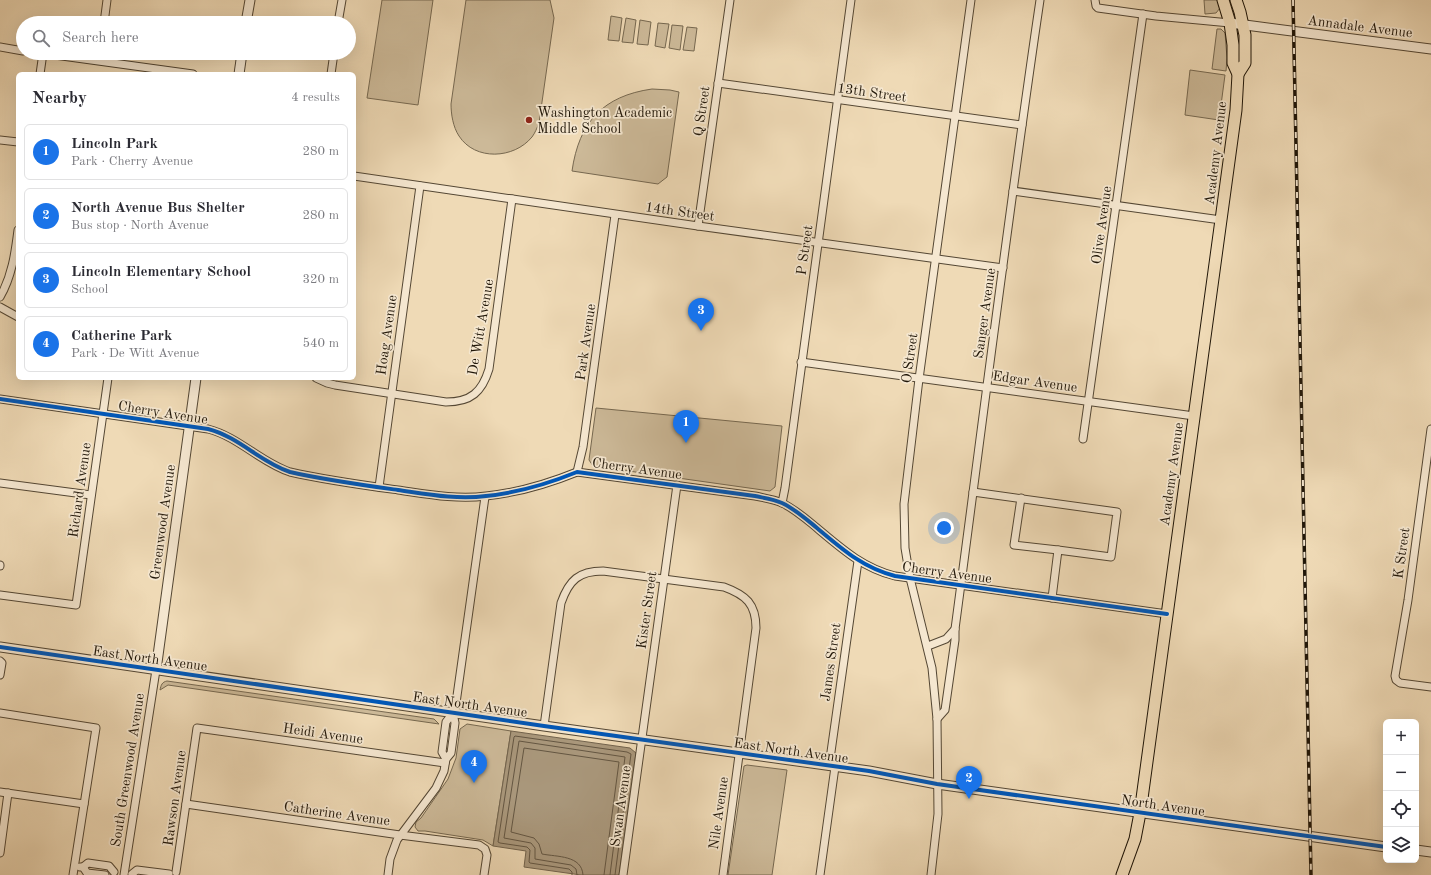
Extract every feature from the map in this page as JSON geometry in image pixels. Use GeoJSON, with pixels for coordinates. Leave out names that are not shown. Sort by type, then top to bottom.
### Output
{"type":"FeatureCollection","features":[{"type":"Feature","properties":{"kind":"main road","name":"Academy Avenue"},"geometry":{"type":"LineString","coordinates":[[1122,875],[1135,839],[1140,813],[1236,110],[1238,74],[1233,63],[1233,45],[1230,23],[1223,0]]}},
{"type":"Feature","properties":{"kind":"main road","name":"Academy Avenue"},"geometry":{"type":"LineString","coordinates":[[1236,0],[1245,36],[1245,63],[1238,74]]}},
{"type":"Feature","properties":{"kind":"street"},"geometry":{"type":"LineString","coordinates":[[105,16],[107,0]]}},
{"type":"Feature","properties":{"kind":"street"},"geometry":{"type":"LineString","coordinates":[[247,16],[250,0]]}},
{"type":"Feature","properties":{"kind":"street"},"geometry":{"type":"LineString","coordinates":[[339,16],[342,0]]}},
{"type":"Feature","properties":{"kind":"street","name":"Q Street"},"geometry":{"type":"LineString","coordinates":[[698,226],[730,0]]}},
{"type":"Feature","properties":{"kind":"street","name":"P Street"},"geometry":{"type":"LineString","coordinates":[[782,503],[851,0]]}},
{"type":"Feature","properties":{"kind":"street","name":"O Street"},"geometry":{"type":"LineString","coordinates":[[937,719],[933,675],[928,646],[910,578],[906,548],[904,504],[971,0]]}},
{"type":"Feature","properties":{"kind":"street","name":"Sanger Avenue"},"geometry":{"type":"LineString","coordinates":[[931,875],[938,814],[937,719],[945,710],[955,640],[955,629],[972,492],[1040,0]]}},
{"type":"Feature","properties":{"kind":"street","name":"Annadale Avenue"},"geometry":{"type":"LineString","coordinates":[[1095,3],[1143,14],[1243,24],[1431,49]]}},
{"type":"Feature","properties":{"kind":"street","name":"Olive Avenue"},"geometry":{"type":"LineString","coordinates":[[1084,439],[1143,14]]}},
{"type":"Feature","properties":{"kind":"street"},"geometry":{"type":"LineString","coordinates":[[0,48],[16,49]]}},
{"type":"Feature","properties":{"kind":"street"},"geometry":{"type":"LineString","coordinates":[[40,72],[41,60]]}},
{"type":"Feature","properties":{"kind":"street"},"geometry":{"type":"LineString","coordinates":[[91,60],[178,72]]}},
{"type":"Feature","properties":{"kind":"street"},"geometry":{"type":"LineString","coordinates":[[239,72],[241,60]]}},
{"type":"Feature","properties":{"kind":"street"},"geometry":{"type":"LineString","coordinates":[[331,72],[333,60]]}},
{"type":"Feature","properties":{"kind":"street","name":"13th Street"},"geometry":{"type":"LineString","coordinates":[[718,83],[1022,125]]}},
{"type":"Feature","properties":{"kind":"street"},"geometry":{"type":"LineString","coordinates":[[0,140],[16,142]]}},
{"type":"Feature","properties":{"kind":"street","name":"14th Street"},"geometry":{"type":"LineString","coordinates":[[356,176],[616,215],[1003,268]]}},
{"type":"Feature","properties":{"kind":"street","name":"Hoag Avenue"},"geometry":{"type":"LineString","coordinates":[[379,487],[420,186]]}},
{"type":"Feature","properties":{"kind":"street"},"geometry":{"type":"LineString","coordinates":[[1013,191],[1221,220]]}},
{"type":"Feature","properties":{"kind":"street","name":"De Witt Avenue"},"geometry":{"type":"LineString","coordinates":[[391,394],[446,402],[456,402],[467,399],[481,388],[489,369],[512,199]]}},
{"type":"Feature","properties":{"kind":"street","name":"Park Avenue"},"geometry":{"type":"LineString","coordinates":[[577,472],[583,447],[616,215]]}},
{"type":"Feature","properties":{"kind":"street"},"geometry":{"type":"LineString","coordinates":[[0,297],[9,279],[16,243]]}},
{"type":"Feature","properties":{"kind":"street"},"geometry":{"type":"LineString","coordinates":[[0,307],[16,316]]}},
{"type":"Feature","properties":{"kind":"street","name":"Edgar Avenue"},"geometry":{"type":"LineString","coordinates":[[801,362],[1194,416]]}},
{"type":"Feature","properties":{"kind":"street","name":"Richard Avenue"},"geometry":{"type":"LineString","coordinates":[[0,595],[76,605],[108,380]]}},
{"type":"Feature","properties":{"kind":"street","name":"Greenwood Avenue"},"geometry":{"type":"LineString","coordinates":[[156,670],[196,380]]}},
{"type":"Feature","properties":{"kind":"street"},"geometry":{"type":"LineString","coordinates":[[320,380],[335,385],[391,394]]}},
{"type":"Feature","properties":{"kind":"street","name":"Cherry Avenue"},"geometry":{"type":"LineString","coordinates":[[0,399],[208,429],[227,436],[280,469],[379,487],[453,496],[485,496],[504,493],[554,480],[577,472],[755,496],[782,503],[801,515],[858,561],[882,573],[1167,614]]}},
{"type":"Feature","properties":{"kind":"street","name":"K Street"},"geometry":{"type":"LineString","coordinates":[[1431,429],[1430,449],[1408,600],[1395,676],[1396,680],[1400,683],[1431,687]]}},
{"type":"Feature","properties":{"kind":"street"},"geometry":{"type":"LineString","coordinates":[[0,483],[91,495]]}},
{"type":"Feature","properties":{"kind":"street","name":"Kister Street"},"geometry":{"type":"LineString","coordinates":[[642,740],[677,485]]}},
{"type":"Feature","properties":{"kind":"street"},"geometry":{"type":"LineString","coordinates":[[972,492],[1021,498],[1116,512],[1111,557],[1014,545],[1021,498]]}},
{"type":"Feature","properties":{"kind":"street"},"geometry":{"type":"LineString","coordinates":[[388,875],[392,852],[397,840],[436,788],[444,771],[446,761],[442,752],[446,722],[453,713],[456,703],[485,496]]}},
{"type":"Feature","properties":{"kind":"street"},"geometry":{"type":"LineString","coordinates":[[1052,598],[1058,550]]}},
{"type":"Feature","properties":{"kind":"street","name":"James Street"},"geometry":{"type":"LineString","coordinates":[[820,875],[858,561]]}},
{"type":"Feature","properties":{"kind":"street","name":"Nile Avenue"},"geometry":{"type":"LineString","coordinates":[[544,726],[561,603],[570,583],[576,578],[585,573],[603,571],[724,587],[737,592],[746,599],[752,606],[756,617],[756,628],[723,875]]}},
{"type":"Feature","properties":{"kind":"street"},"geometry":{"type":"LineString","coordinates":[[928,646],[946,639],[955,629]]}},
{"type":"Feature","properties":{"kind":"street","name":"East North Avenue"},"geometry":{"type":"LineString","coordinates":[[0,647],[739,754],[832,766],[937,784]]}},
{"type":"Feature","properties":{"kind":"street"},"geometry":{"type":"LineString","coordinates":[[0,661],[2,663],[0,675]]}},
{"type":"Feature","properties":{"kind":"street","name":"South Greenwood Avenue"},"geometry":{"type":"LineString","coordinates":[[128,874],[156,670]]}},
{"type":"Feature","properties":{"kind":"street"},"geometry":{"type":"LineString","coordinates":[[0,713],[96,728],[73,875]]}},
{"type":"Feature","properties":{"kind":"street","name":"Heidi Avenue"},"geometry":{"type":"LineString","coordinates":[[197,728],[446,761]]}},
{"type":"Feature","properties":{"kind":"street","name":"Rawson Avenue"},"geometry":{"type":"LineString","coordinates":[[179,873],[186,804],[197,728]]}},
{"type":"Feature","properties":{"kind":"street","name":"Swan Avenue"},"geometry":{"type":"LineString","coordinates":[[623,875],[642,740]]}},
{"type":"Feature","properties":{"kind":"street","name":"North Avenue"},"geometry":{"type":"LineString","coordinates":[[937,784],[1383,847]]}},
{"type":"Feature","properties":{"kind":"street"},"geometry":{"type":"LineString","coordinates":[[0,792],[84,804]]}},
{"type":"Feature","properties":{"kind":"street"},"geometry":{"type":"LineString","coordinates":[[0,853],[8,793]]}},
{"type":"Feature","properties":{"kind":"street","name":"Catherine Avenue"},"geometry":{"type":"LineString","coordinates":[[186,804],[479,845],[485,849],[487,855],[484,875]]}},
{"type":"Feature","properties":{"kind":"street"},"geometry":{"type":"LineString","coordinates":[[1419,850],[1431,852]]}},
{"type":"Feature","properties":{"kind":"street"},"geometry":{"type":"LineString","coordinates":[[75,866],[83,867],[88,863],[109,866],[111,873],[128,874],[137,870],[168,874],[179,873]]}},
{"type":"Feature","properties":{"kind":"street"},"geometry":{"type":"LineString","coordinates":[[83,867],[87,873],[105,875]]}},
{"type":"Feature","properties":{"kind":"shaded area"},"geometry":{"type":"Polygon","coordinates":[[[382,0],[433,0],[418,105],[367,98],[382,0]]]}},
{"type":"Feature","properties":{"kind":"shaded area"},"geometry":{"type":"Polygon","coordinates":[[[466,0],[550,0],[554,18],[539,123],[532,137],[515,150],[505,153],[484,153],[475,150],[466,144],[455,129],[451,112],[451,104],[466,0]]]}},
{"type":"Feature","properties":{"kind":"shaded area"},"geometry":{"type":"Polygon","coordinates":[[[1204,0],[1217,0],[1220,8],[1216,13],[1205,14],[1204,0]]]}},
{"type":"Feature","properties":{"kind":"shaded area"},"geometry":{"type":"Polygon","coordinates":[[[611,16],[622,18],[619,41],[608,40],[611,16]]]}},
{"type":"Feature","properties":{"kind":"shaded area"},"geometry":{"type":"Polygon","coordinates":[[[626,18],[636,20],[633,43],[622,42],[626,18]]]}},
{"type":"Feature","properties":{"kind":"shaded area"},"geometry":{"type":"Polygon","coordinates":[[[640,20],[651,22],[648,45],[637,44],[640,20]]]}},
{"type":"Feature","properties":{"kind":"shaded area"},"geometry":{"type":"Polygon","coordinates":[[[658,23],[669,24],[665,48],[655,46],[658,23]]]}},
{"type":"Feature","properties":{"kind":"shaded area"},"geometry":{"type":"Polygon","coordinates":[[[672,25],[683,26],[680,50],[669,48],[672,25]]]}},
{"type":"Feature","properties":{"kind":"shaded area"},"geometry":{"type":"Polygon","coordinates":[[[687,27],[697,28],[694,51],[683,50],[687,27]]]}},
{"type":"Feature","properties":{"kind":"shaded area"},"geometry":{"type":"Polygon","coordinates":[[[1217,29],[1221,29],[1225,33],[1227,58],[1226,71],[1212,69],[1217,29]]]}},
{"type":"Feature","properties":{"kind":"shaded area"},"geometry":{"type":"Polygon","coordinates":[[[1190,70],[1225,75],[1219,120],[1185,115],[1190,70]]]}},
{"type":"Feature","properties":{"kind":"shaded area"},"geometry":{"type":"Polygon","coordinates":[[[652,89],[679,92],[667,177],[658,184],[572,171],[575,154],[581,138],[587,125],[596,114],[607,105],[620,98],[652,89]]]}},
{"type":"Feature","properties":{"kind":"shaded area"},"geometry":{"type":"Polygon","coordinates":[[[596,408],[782,426],[775,487],[770,491],[593,466],[589,460],[596,408]]]}},
{"type":"Feature","properties":{"kind":"shaded area"},"geometry":{"type":"Polygon","coordinates":[[[167,681],[434,719],[439,724],[168,685],[160,690],[162,684],[167,681]]]}},
{"type":"Feature","properties":{"kind":"shaded area"},"geometry":{"type":"Polygon","coordinates":[[[467,724],[511,731],[493,846],[483,840],[418,831],[415,827],[416,822],[421,818],[448,779],[456,758],[460,729],[467,724]]]}},
{"type":"Feature","properties":{"kind":"shaded area"},"geometry":{"type":"Polygon","coordinates":[[[747,765],[787,770],[772,875],[728,875],[744,766],[747,765]]]}},
{"type":"Feature","properties":{"kind":"water"},"geometry":{"type":"Polygon","coordinates":[[[511,731],[630,748],[636,753],[619,875],[581,875],[524,867],[526,851],[493,846],[511,731]]]}},
{"type":"Feature","properties":{"kind":"railway"},"geometry":{"type":"LineString","coordinates":[[1293,0],[1311,875]]}},
{"type":"Feature","properties":{"kind":"cycle path"},"geometry":{"type":"LineString","coordinates":[[0,399],[208,429],[240,443],[279,468],[290,472],[431,495],[453,497],[497,495],[532,487],[577,472],[755,496],[775,500],[787,505],[853,557],[883,573],[895,576],[1167,614]]}},
{"type":"Feature","properties":{"kind":"cycle path"},"geometry":{"type":"LineString","coordinates":[[0,647],[544,726],[869,771],[937,784],[1383,847]]}},
{"type":"Feature","properties":{"kind":"place","name":"Washington Academic Middle School"},"geometry":{"type":"Point","coordinates":[529,120]}},
{"type":"Feature","properties":{"kind":"place","name":"Lincoln Elementary School"},"geometry":{"type":"Point","coordinates":[701,331]}},
{"type":"Feature","properties":{"kind":"place","name":"Lincoln Park"},"geometry":{"type":"Point","coordinates":[686,443]}},
{"type":"Feature","properties":{"kind":"place","name":"Catherine Park"},"geometry":{"type":"Point","coordinates":[474,783]}},
{"type":"Feature","properties":{"kind":"place","name":"North Avenue Bus Shelter"},"geometry":{"type":"Point","coordinates":[969,799]}}]}
